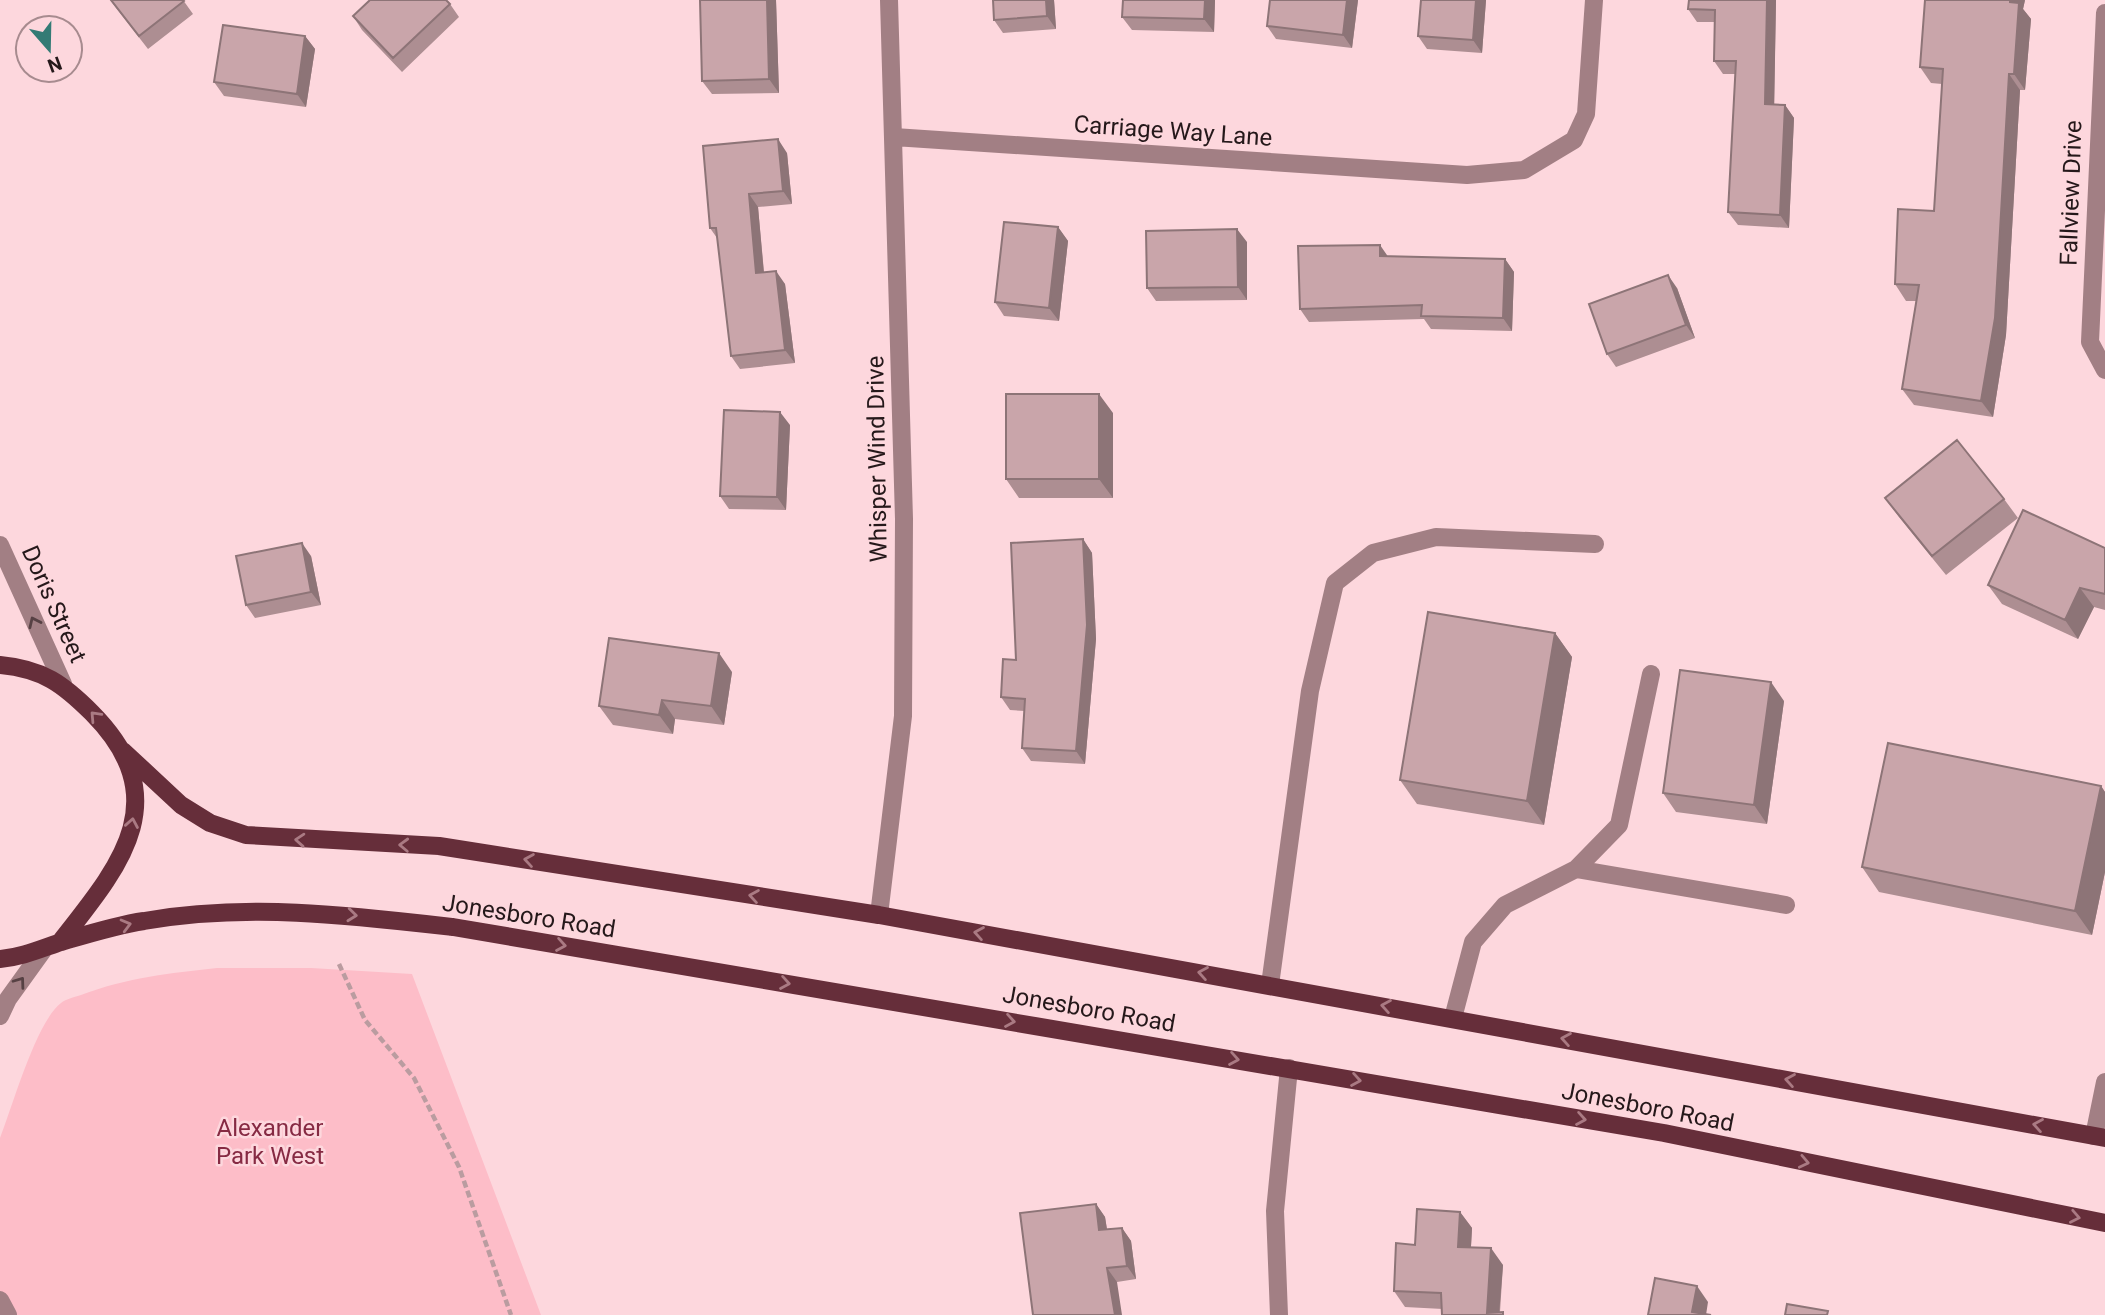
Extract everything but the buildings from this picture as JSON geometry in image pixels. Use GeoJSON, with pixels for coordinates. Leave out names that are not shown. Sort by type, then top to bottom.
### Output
{"type":"FeatureCollection","features":[{"type":"Feature","properties":{"kind":"main road"},"geometry":{"type":"LineString","coordinates":[[0,665],[37,673],[63,684],[99,720],[123,751],[181,805],[210,823],[246,835],[439,846],[879,915],[2100,1137]]}},
{"type":"Feature","properties":{"kind":"main road"},"geometry":{"type":"LineString","coordinates":[[52,946],[113,874],[124,855],[134,813],[130,771],[123,751]]}},
{"type":"Feature","properties":{"kind":"main road","name":"Jonesboro Road"},"geometry":{"type":"LineString","coordinates":[[0,959],[142,921],[215,911],[344,914],[453,927],[1664,1133],[2105,1223]]}},
{"type":"Feature","properties":{"kind":"street","name":"Whisper Wind Drive"},"geometry":{"type":"LineString","coordinates":[[879,915],[902,716],[904,519],[889,0]]}},
{"type":"Feature","properties":{"kind":"street","name":"Carriage Way Lane"},"geometry":{"type":"LineString","coordinates":[[894,137],[1450,173],[1524,170],[1574,140],[1586,114],[1594,0]]}},
{"type":"Feature","properties":{"kind":"street","name":"Fallview Drive"},"geometry":{"type":"LineString","coordinates":[[2105,13],[2090,342],[2105,370]]}},
{"type":"Feature","properties":{"kind":"street"},"geometry":{"type":"LineString","coordinates":[[1270,985],[1310,691],[1335,583],[1373,553],[1436,537],[1595,544]]}},
{"type":"Feature","properties":{"kind":"street","name":"Doris Street"},"geometry":{"type":"LineString","coordinates":[[0,545],[63,684]]}},
{"type":"Feature","properties":{"kind":"street"},"geometry":{"type":"LineString","coordinates":[[1453,1018],[1473,942],[1506,905],[1576,869],[1619,825],[1651,674]]}},
{"type":"Feature","properties":{"kind":"street"},"geometry":{"type":"LineString","coordinates":[[1576,869],[1786,905]]}},
{"type":"Feature","properties":{"kind":"street"},"geometry":{"type":"LineString","coordinates":[[0,1016],[8,999],[52,946]]}},
{"type":"Feature","properties":{"kind":"street"},"geometry":{"type":"LineString","coordinates":[[1279,1315],[1275,1212],[1289,1068]]}},
{"type":"Feature","properties":{"kind":"street"},"geometry":{"type":"LineString","coordinates":[[2100,1137],[2105,1082]]}},
{"type":"Feature","properties":{"kind":"street"},"geometry":{"type":"LineString","coordinates":[[0,1300],[8,1315]]}},
{"type":"Feature","properties":{"kind":"path"},"geometry":{"type":"LineString","coordinates":[[340,964],[365,1020],[414,1077],[453,1156],[512,1315]]}},
{"type":"Feature","properties":{"kind":"green space","name":"Alexander Park West"},"geometry":{"type":"Polygon","coordinates":[[[217,968],[311,968],[412,974],[541,1315],[0,1315],[0,1138],[34,1046],[52,1013],[65,1000],[115,984],[165,974],[217,968]]]}}]}
